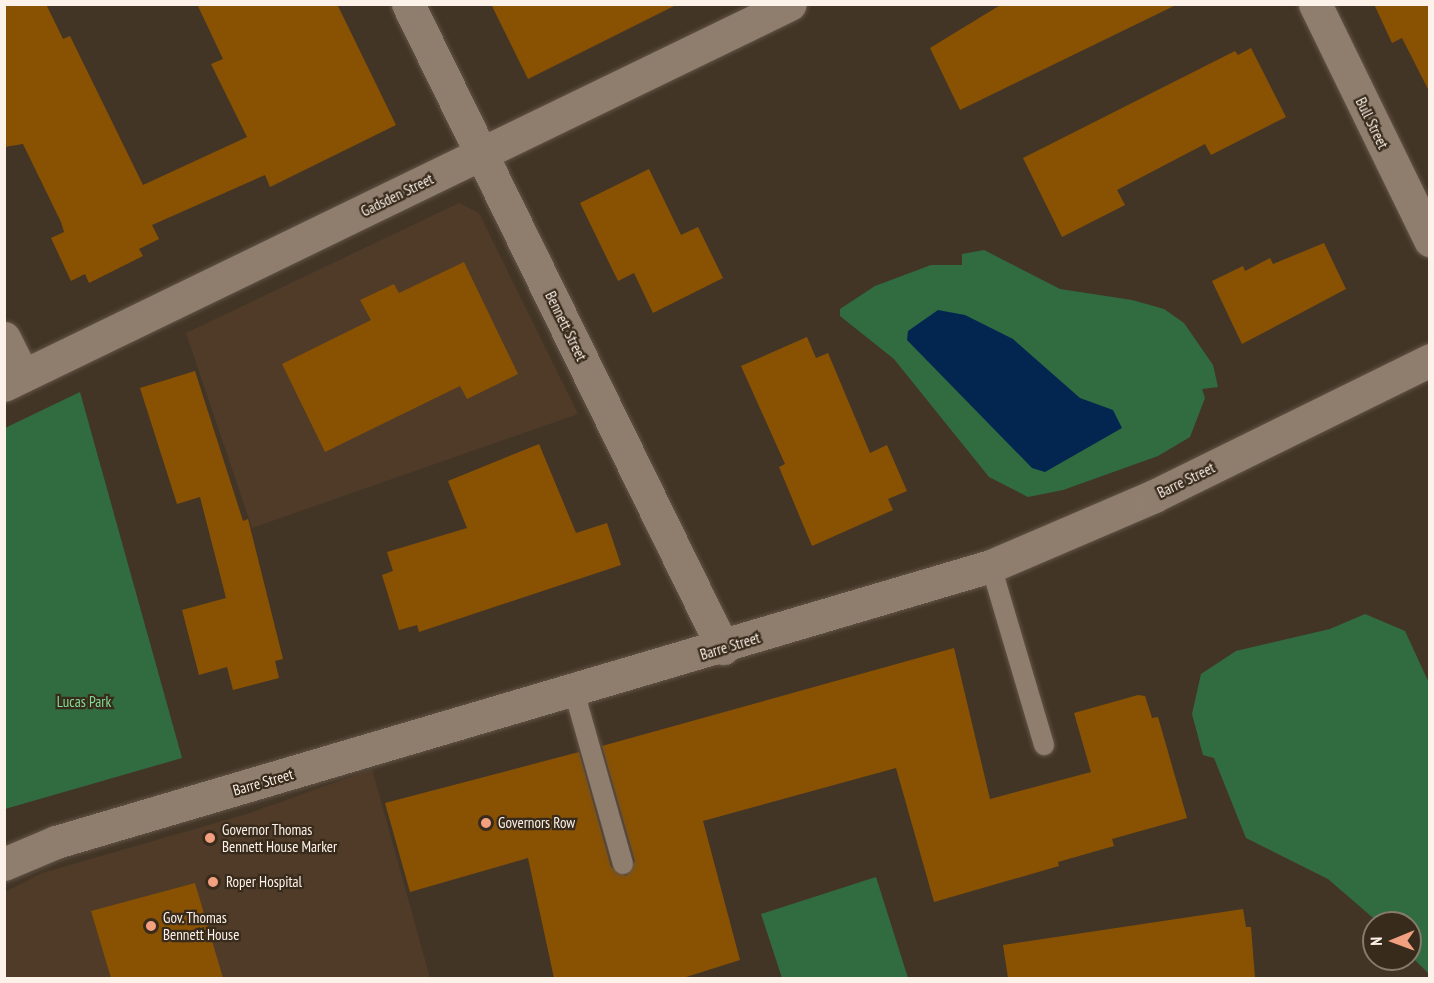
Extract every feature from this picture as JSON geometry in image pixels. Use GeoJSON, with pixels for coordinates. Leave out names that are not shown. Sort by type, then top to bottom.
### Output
{"type":"FeatureCollection","features":[{"type":"Feature","properties":{"kind":"street","name":"Bennett Street"},"geometry":{"type":"LineString","coordinates":[[408,4],[723,648]]}},
{"type":"Feature","properties":{"kind":"street","name":"Gadsden Street"},"geometry":{"type":"LineString","coordinates":[[14,380],[790,4]]}},
{"type":"Feature","properties":{"kind":"street","name":"Bull Street"},"geometry":{"type":"LineString","coordinates":[[1315,4],[1430,240]]}},
{"type":"Feature","properties":{"kind":"street"},"geometry":{"type":"LineString","coordinates":[[4,338],[14,380]]}},
{"type":"Feature","properties":{"kind":"street","name":"Barre Street"},"geometry":{"type":"LineString","coordinates":[[4,864],[56,842],[723,648],[991,566],[1154,496],[1430,360]]}},
{"type":"Feature","properties":{"kind":"lane"},"geometry":{"type":"LineString","coordinates":[[991,566],[1044,745]]}},
{"type":"Feature","properties":{"kind":"lane"},"geometry":{"type":"LineString","coordinates":[[574,691],[623,864]]}},
{"type":"Feature","properties":{"kind":"shaded area"},"geometry":{"type":"Polygon","coordinates":[[[459,203],[479,213],[578,414],[252,528],[186,333],[459,203]]]}},
{"type":"Feature","properties":{"kind":"shaded area","name":"Roper Hospital"},"geometry":{"type":"Polygon","coordinates":[[[372,769],[430,978],[5,978],[5,892],[42,873],[247,814],[372,769]]]}},
{"type":"Feature","properties":{"kind":"green space"},"geometry":{"type":"Polygon","coordinates":[[[984,250],[1060,289],[1132,300],[1164,309],[1184,323],[1213,365],[1218,387],[1202,389],[1205,398],[1190,437],[1158,456],[1063,490],[1028,497],[989,477],[894,359],[840,316],[840,309],[875,286],[931,265],[962,265],[962,254],[984,250]]]}},
{"type":"Feature","properties":{"kind":"green space","name":"Lucas Park"},"geometry":{"type":"Polygon","coordinates":[[[80,392],[182,758],[5,809],[5,428],[80,392]]]}},
{"type":"Feature","properties":{"kind":"green space"},"geometry":{"type":"Polygon","coordinates":[[[1365,614],[1405,631],[1429,683],[1429,974],[1422,967],[1422,911],[1365,911],[1328,879],[1246,838],[1214,758],[1203,755],[1192,714],[1201,674],[1236,651],[1330,629],[1365,614]]]}},
{"type":"Feature","properties":{"kind":"green space"},"geometry":{"type":"Polygon","coordinates":[[[876,877],[908,978],[782,978],[761,914],[876,877]]]}},
{"type":"Feature","properties":{"kind":"water"},"geometry":{"type":"Polygon","coordinates":[[[938,310],[965,315],[1013,339],[1080,398],[1113,410],[1122,428],[1045,472],[1032,468],[907,340],[908,331],[938,310]]]}},
{"type":"Feature","properties":{"kind":"building"},"geometry":{"type":"Polygon","coordinates":[[[4,4],[46,4],[63,39],[70,36],[143,185],[247,137],[211,64],[223,59],[197,4],[337,4],[396,125],[270,187],[265,175],[152,225],[159,239],[139,249],[143,256],[89,283],[85,274],[71,281],[51,238],[64,232],[61,222],[23,144],[4,147],[4,4]]]}},
{"type":"Feature","properties":{"kind":"building"},"geometry":{"type":"Polygon","coordinates":[[[491,4],[678,4],[528,79],[491,4]]]}},
{"type":"Feature","properties":{"kind":"building"},"geometry":{"type":"Polygon","coordinates":[[[1002,4],[1178,4],[960,110],[930,48],[1002,4]]]}},
{"type":"Feature","properties":{"kind":"building"},"geometry":{"type":"Polygon","coordinates":[[[1374,4],[1430,4],[1430,93],[1402,38],[1392,43],[1374,4]]]}},
{"type":"Feature","properties":{"kind":"building"},"geometry":{"type":"Polygon","coordinates":[[[1251,48],[1286,117],[1211,155],[1205,144],[1117,190],[1125,205],[1062,237],[1023,158],[1235,51],[1238,55],[1251,48]]]}},
{"type":"Feature","properties":{"kind":"building"},"geometry":{"type":"Polygon","coordinates":[[[649,169],[681,235],[698,227],[723,278],[653,313],[634,273],[618,281],[580,203],[649,169]]]}},
{"type":"Feature","properties":{"kind":"building"},"geometry":{"type":"Polygon","coordinates":[[[1324,243],[1346,289],[1242,344],[1212,281],[1243,266],[1245,271],[1270,258],[1273,264],[1324,243]]]}},
{"type":"Feature","properties":{"kind":"building"},"geometry":{"type":"Polygon","coordinates":[[[464,262],[518,374],[467,399],[460,386],[325,452],[282,364],[371,320],[360,300],[394,284],[399,293],[464,262]]]}},
{"type":"Feature","properties":{"kind":"building"},"geometry":{"type":"Polygon","coordinates":[[[807,337],[816,358],[828,353],[870,453],[887,445],[907,491],[888,499],[893,510],[812,546],[779,467],[785,464],[741,366],[807,337]]]}},
{"type":"Feature","properties":{"kind":"building"},"geometry":{"type":"Polygon","coordinates":[[[195,371],[243,521],[248,519],[283,659],[275,661],[279,678],[233,690],[227,667],[199,675],[182,610],[226,598],[200,497],[177,504],[140,388],[195,371]]]}},
{"type":"Feature","properties":{"kind":"building"},"geometry":{"type":"Polygon","coordinates":[[[539,444],[576,533],[607,523],[621,565],[419,632],[417,625],[399,630],[382,575],[393,571],[387,552],[467,528],[448,481],[539,444]]]}},
{"type":"Feature","properties":{"kind":"building"},"geometry":{"type":"Polygon","coordinates":[[[954,648],[990,799],[1091,772],[1074,713],[1138,695],[1145,696],[1152,718],[1158,717],[1187,818],[1112,839],[1114,846],[1058,862],[1059,866],[934,902],[896,768],[703,821],[740,960],[683,978],[554,978],[528,858],[410,892],[385,803],[579,752],[611,867],[626,876],[635,861],[602,746],[954,648]]]}},
{"type":"Feature","properties":{"kind":"building","name":"Gov. Thomas Bennett House"},"geometry":{"type":"Polygon","coordinates":[[[195,883],[223,978],[111,978],[91,911],[195,883]]]}},
{"type":"Feature","properties":{"kind":"building"},"geometry":{"type":"Polygon","coordinates":[[[1243,909],[1246,927],[1251,927],[1255,978],[1008,978],[1003,945],[1243,909]]]}},
{"type":"Feature","properties":{"kind":"place","name":"Governors Row"},"geometry":{"type":"Point","coordinates":[486,823]}},
{"type":"Feature","properties":{"kind":"place","name":"Governor Thomas Bennett House Marker"},"geometry":{"type":"Point","coordinates":[210,838]}},
{"type":"Feature","properties":{"kind":"place","name":"Roper Hospital"},"geometry":{"type":"Point","coordinates":[213,882]}},
{"type":"Feature","properties":{"kind":"place","name":"Gov. Thomas Bennett House"},"geometry":{"type":"Point","coordinates":[151,926]}}]}
